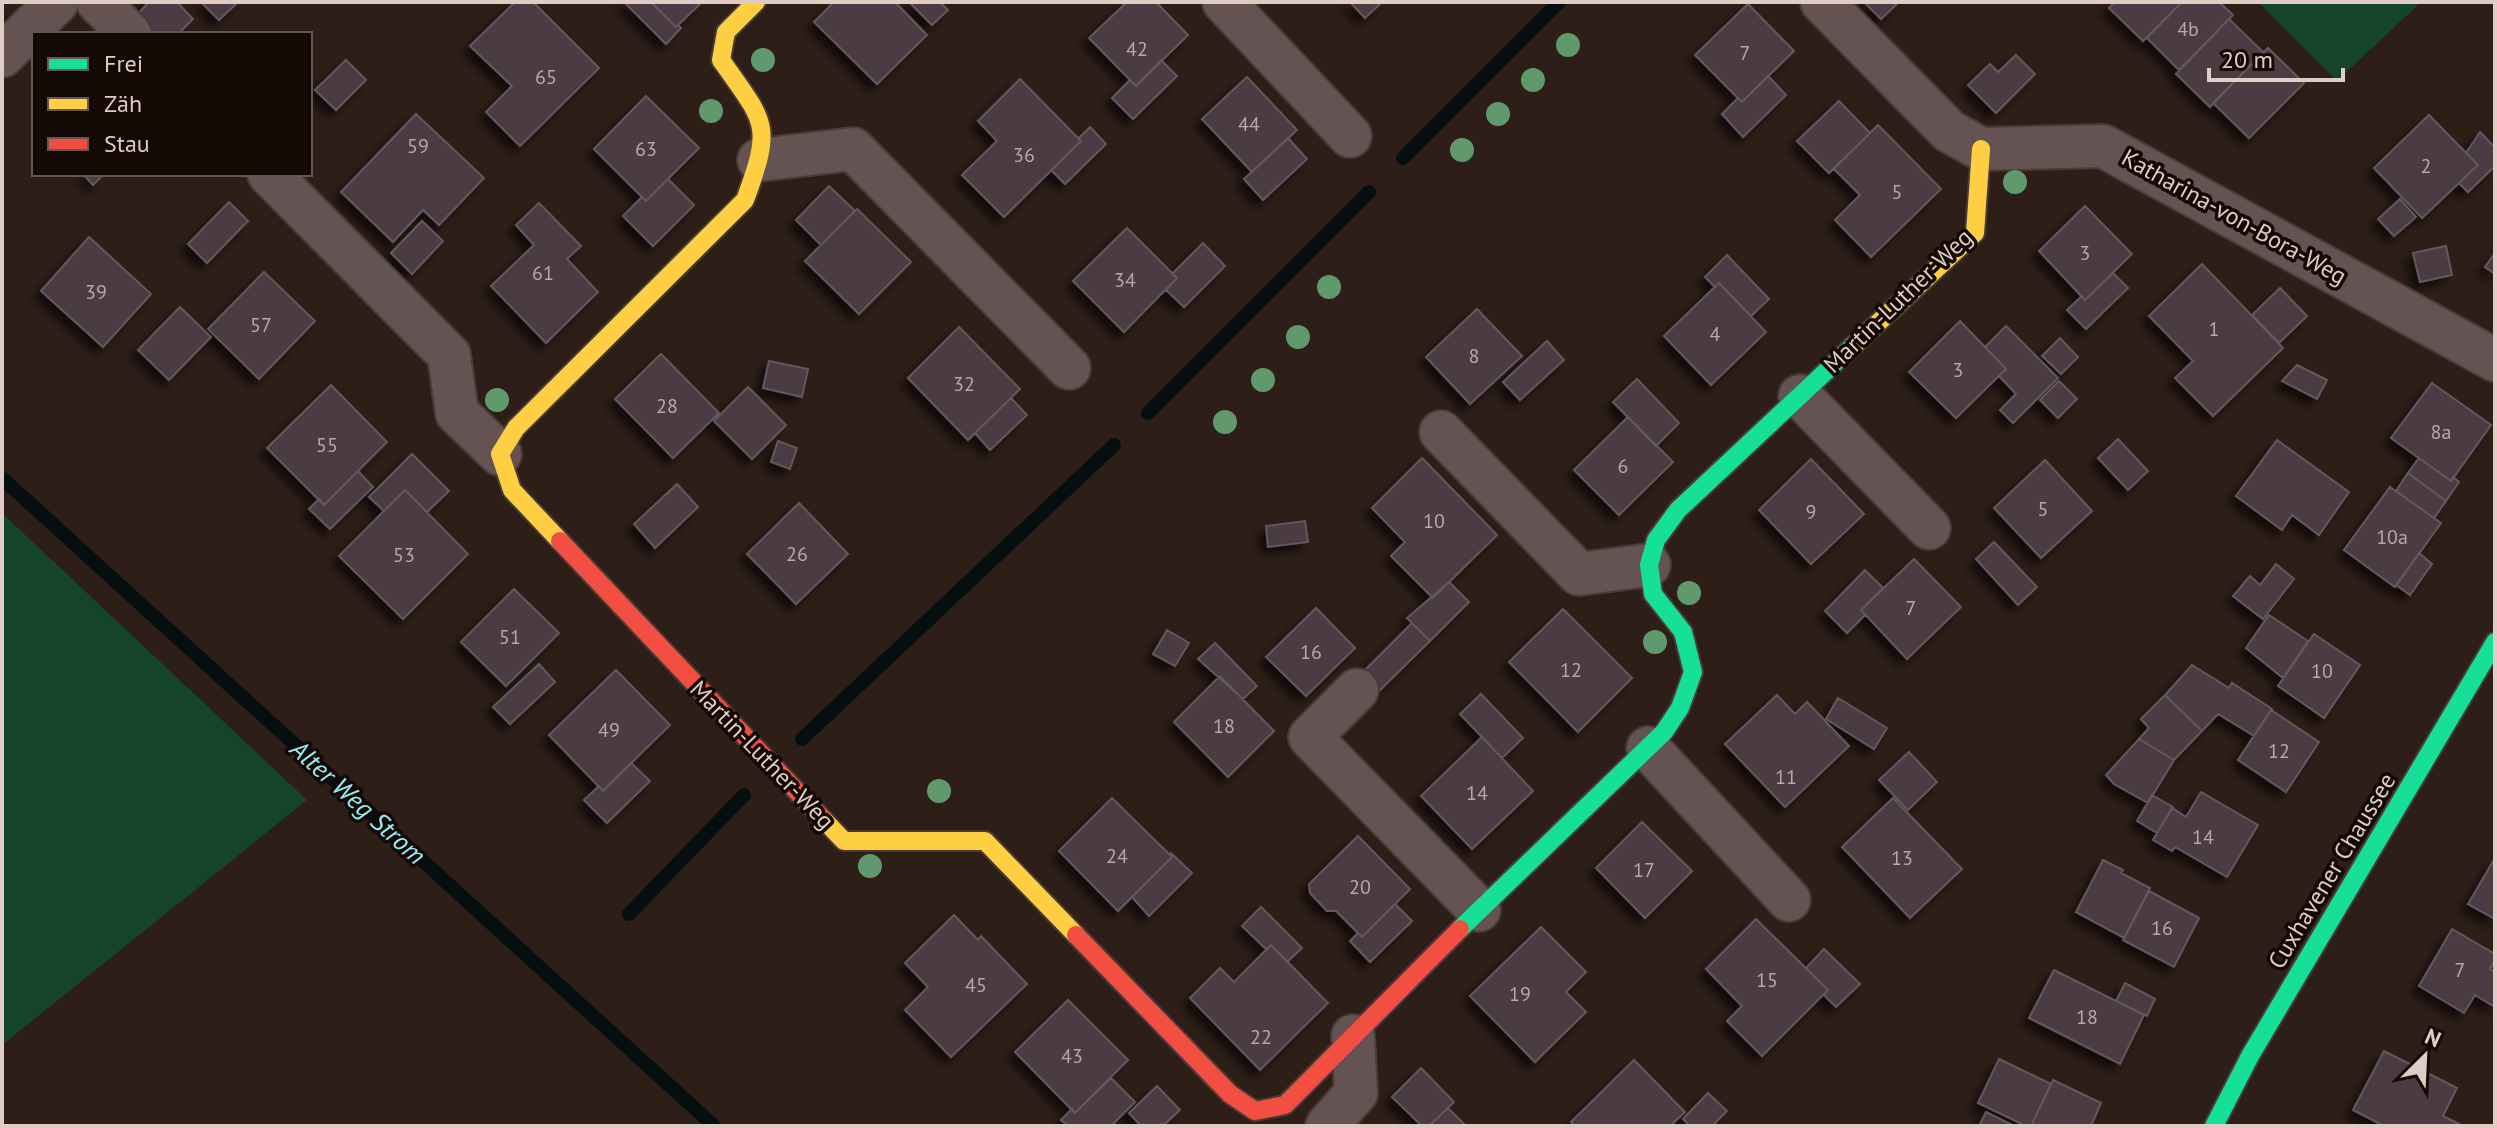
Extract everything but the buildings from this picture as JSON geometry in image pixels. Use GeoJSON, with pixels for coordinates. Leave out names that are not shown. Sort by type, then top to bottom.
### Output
{"type":"FeatureCollection","features":[{"type":"Feature","properties":{"kind":"street"},"geometry":{"type":"LineString","coordinates":[[2,56],[57,2]]}},
{"type":"Feature","properties":{"kind":"street"},"geometry":{"type":"LineString","coordinates":[[98,2],[128,32]]}},
{"type":"Feature","properties":{"kind":"street"},"geometry":{"type":"LineString","coordinates":[[500,454],[516,428],[745,200],[759,160],[764,133],[754,110],[721,60],[726,32],[756,2]]}},
{"type":"Feature","properties":{"kind":"street"},"geometry":{"type":"LineString","coordinates":[[1224,2],[1350,136]]}},
{"type":"Feature","properties":{"kind":"street"},"geometry":{"type":"LineString","coordinates":[[1822,2],[1949,131],[1981,149]]}},
{"type":"Feature","properties":{"kind":"street","name":"Katharina-von-Bora-Weg"},"geometry":{"type":"LineString","coordinates":[[1981,149],[2103,146],[2495,360]]}},
{"type":"Feature","properties":{"kind":"street"},"geometry":{"type":"LineString","coordinates":[[759,160],[853,149],[1069,368]]}},
{"type":"Feature","properties":{"kind":"street","name":"Martin-Luther-Weg"},"geometry":{"type":"LineString","coordinates":[[274,179],[449,355],[457,413],[500,454],[512,490],[844,841],[985,841],[1230,1094],[1258,1119],[1285,1105],[1479,910],[1664,732],[1680,708],[1693,672],[1683,632],[1653,594],[1649,565],[1656,540],[1678,510],[1975,233],[1981,149]]}},
{"type":"Feature","properties":{"kind":"street"},"geometry":{"type":"LineString","coordinates":[[1800,396],[1929,528]]}},
{"type":"Feature","properties":{"kind":"street"},"geometry":{"type":"LineString","coordinates":[[1441,432],[1579,574],[1649,565]]}},
{"type":"Feature","properties":{"kind":"street","name":"Cuxhavener Chaussee"},"geometry":{"type":"LineString","coordinates":[[2214,1126],[2250,1056],[2495,642]]}},
{"type":"Feature","properties":{"kind":"street"},"geometry":{"type":"LineString","coordinates":[[1357,690],[1310,737],[1479,910]]}},
{"type":"Feature","properties":{"kind":"street"},"geometry":{"type":"LineString","coordinates":[[1648,748],[1789,900]]}},
{"type":"Feature","properties":{"kind":"street"},"geometry":{"type":"LineString","coordinates":[[1327,1126],[1356,1093],[1353,1036]]}},
{"type":"Feature","properties":{"kind":"green space"},"geometry":{"type":"Polygon","coordinates":[[[2258,2],[2421,2],[2337,81],[2258,2]]]}},
{"type":"Feature","properties":{"kind":"green space"},"geometry":{"type":"Polygon","coordinates":[[[2,513],[307,800],[2,1045],[2,513]]]}},
{"type":"Feature","properties":{"kind":"waterway"},"geometry":{"type":"LineString","coordinates":[[1403,158],[1559,2]]}},
{"type":"Feature","properties":{"kind":"waterway"},"geometry":{"type":"LineString","coordinates":[[1148,413],[1369,192]]}},
{"type":"Feature","properties":{"kind":"waterway"},"geometry":{"type":"LineString","coordinates":[[802,739],[1114,445]]}},
{"type":"Feature","properties":{"kind":"waterway","name":"Alter Weg Strom"},"geometry":{"type":"LineString","coordinates":[[2,478],[714,1126]]}},
{"type":"Feature","properties":{"kind":"waterway"},"geometry":{"type":"LineString","coordinates":[[629,914],[744,795]]}},
{"type":"Feature","properties":{"kind":"traffic: fast"},"geometry":{"type":"LineString","coordinates":[[1460,929],[1664,732],[1680,708],[1693,672],[1683,632],[1653,594],[1649,565],[1656,540],[1678,510],[1853,346]]}},
{"type":"Feature","properties":{"kind":"traffic: fast"},"geometry":{"type":"LineString","coordinates":[[2214,1126],[2250,1056],[2495,642]]}},
{"type":"Feature","properties":{"kind":"traffic: slow"},"geometry":{"type":"LineString","coordinates":[[560,541],[512,490],[500,454],[516,428],[745,200],[759,155],[762,139],[760,126],[748,98],[721,60],[726,32],[756,2]]}},
{"type":"Feature","properties":{"kind":"traffic: slow"},"geometry":{"type":"LineString","coordinates":[[1853,346],[1975,233],[1981,149]]}},
{"type":"Feature","properties":{"kind":"traffic: slow"},"geometry":{"type":"LineString","coordinates":[[822,818],[844,841],[985,841],[1076,935]]}},
{"type":"Feature","properties":{"kind":"traffic: jam"},"geometry":{"type":"LineString","coordinates":[[560,541],[822,818]]}},
{"type":"Feature","properties":{"kind":"traffic: jam"},"geometry":{"type":"LineString","coordinates":[[1076,935],[1230,1094],[1255,1111],[1285,1105],[1460,929]]}}]}
